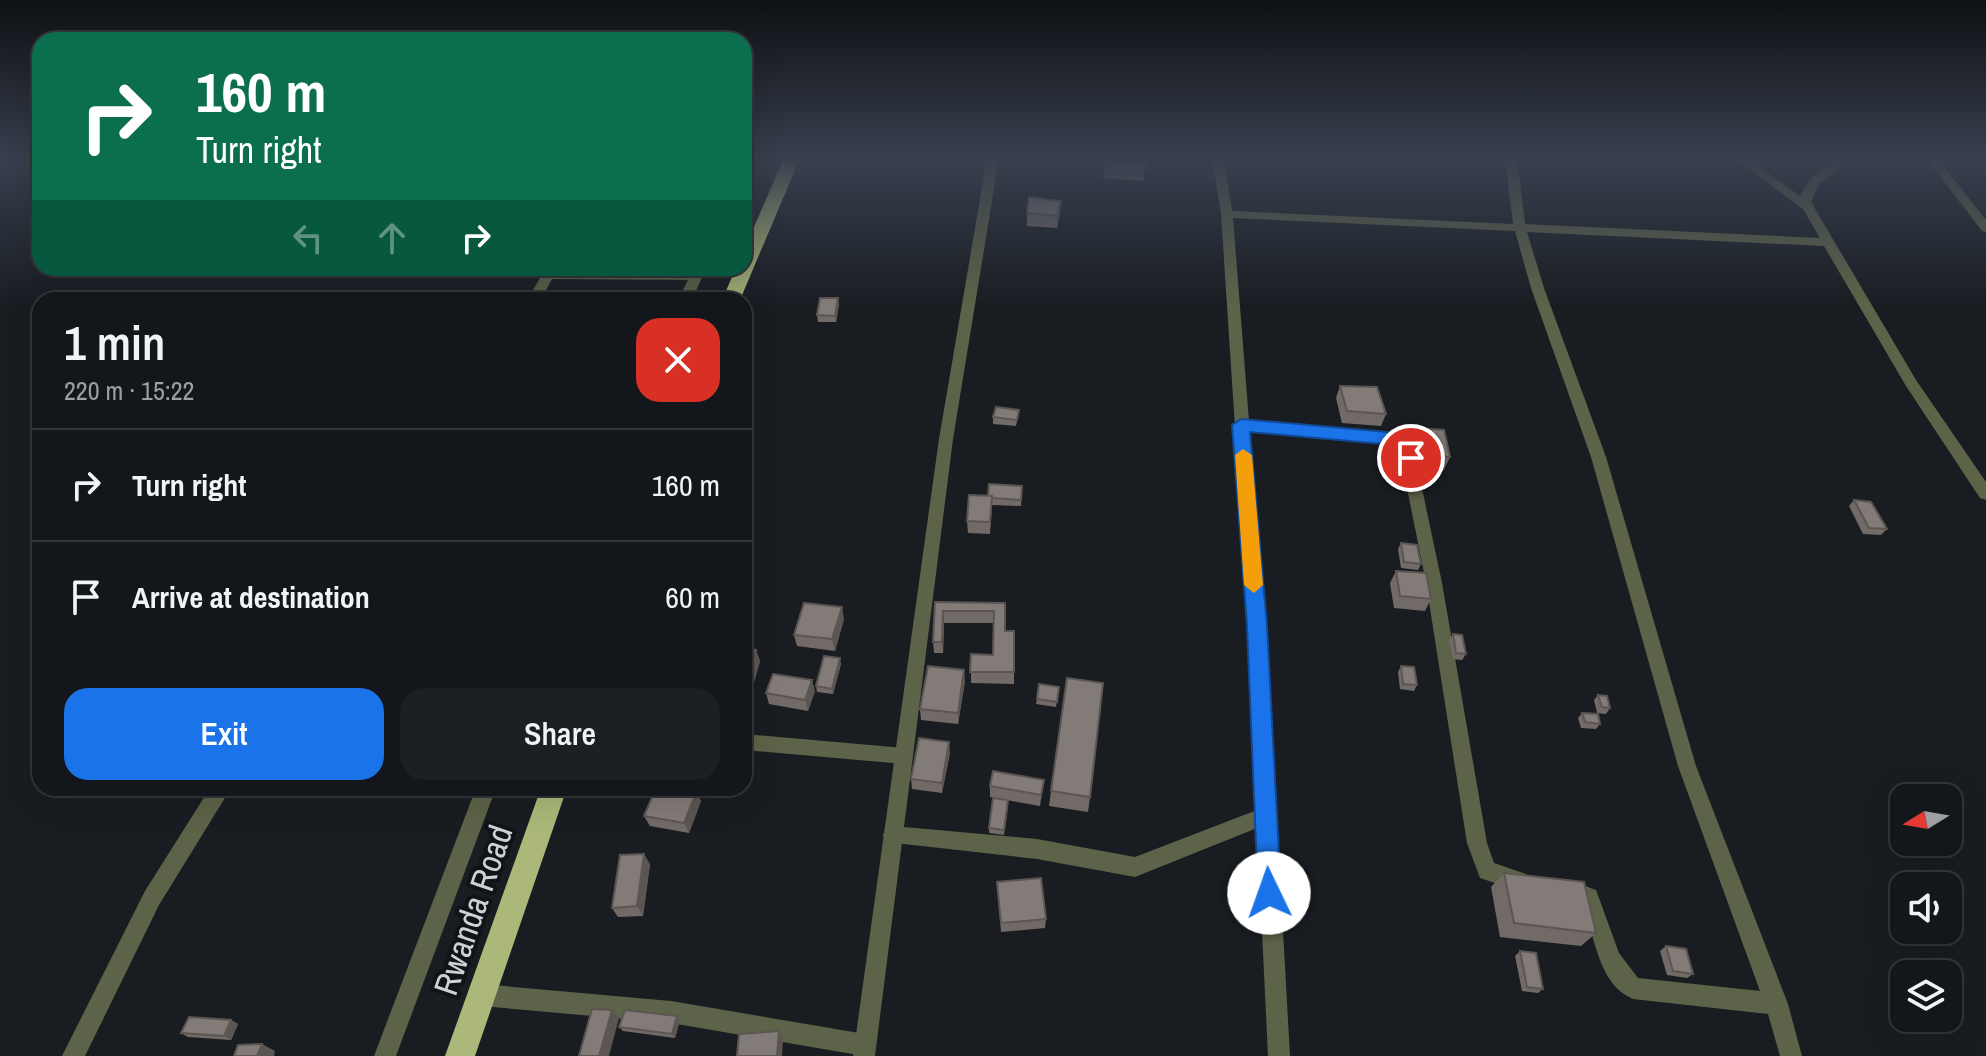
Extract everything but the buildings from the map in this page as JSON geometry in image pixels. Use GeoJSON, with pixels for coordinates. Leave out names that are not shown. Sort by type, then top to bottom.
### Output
{"type":"FeatureCollection","features":[{"type":"Feature","properties":{"kind":"highway"},"geometry":{"type":"LineString","coordinates":[[752,251],[771,207]]}},
{"type":"Feature","properties":{"kind":"highway","name":"Rwanda Road"},"geometry":{"type":"LineString","coordinates":[[460,1056],[551,796]]}},
{"type":"Feature","properties":{"kind":"street"},"geometry":{"type":"LineString","coordinates":[[481,995],[671,1012],[865,1050],[946,439],[985,207]]}},
{"type":"Feature","properties":{"kind":"street"},"geometry":{"type":"LineString","coordinates":[[1226,207],[1257,626],[1279,1056]]}},
{"type":"Feature","properties":{"kind":"street"},"geometry":{"type":"LineString","coordinates":[[1518,207],[1520,226],[1602,471],[1685,762],[1777,1004],[1791,1056]]}},
{"type":"Feature","properties":{"kind":"street"},"geometry":{"type":"LineString","coordinates":[[1808,207],[1911,383],[1986,494]]}},
{"type":"Feature","properties":{"kind":"street"},"geometry":{"type":"LineString","coordinates":[[1970,207],[1986,228]]}},
{"type":"Feature","properties":{"kind":"street"},"geometry":{"type":"LineString","coordinates":[[1227,214],[1826,242]]}},
{"type":"Feature","properties":{"kind":"street"},"geometry":{"type":"LineString","coordinates":[[1241,425],[1384,437],[1399,439],[1406,446],[1411,458],[1434,583],[1477,843],[1487,871],[1540,886],[1578,891],[1589,897],[1610,962],[1619,978],[1633,988],[1777,1004]]}},
{"type":"Feature","properties":{"kind":"street"},"geometry":{"type":"LineString","coordinates":[[752,743],[904,756]]}},
{"type":"Feature","properties":{"kind":"street"},"geometry":{"type":"LineString","coordinates":[[73,1056],[152,898],[216,796]]}},
{"type":"Feature","properties":{"kind":"street"},"geometry":{"type":"LineString","coordinates":[[385,1056],[483,796]]}},
{"type":"Feature","properties":{"kind":"street"},"geometry":{"type":"LineString","coordinates":[[893,835],[1037,849],[1135,867],[1265,816]]}},
{"type":"Feature","properties":{"kind":"slow traffic"},"geometry":{"type":"LineString","coordinates":[[1243,455],[1254,585]]}},
{"type":"Feature","properties":{"kind":"route"},"geometry":{"type":"LineString","coordinates":[[1269,893],[1257,626],[1241,425],[1399,439],[1411,458]]}}]}
